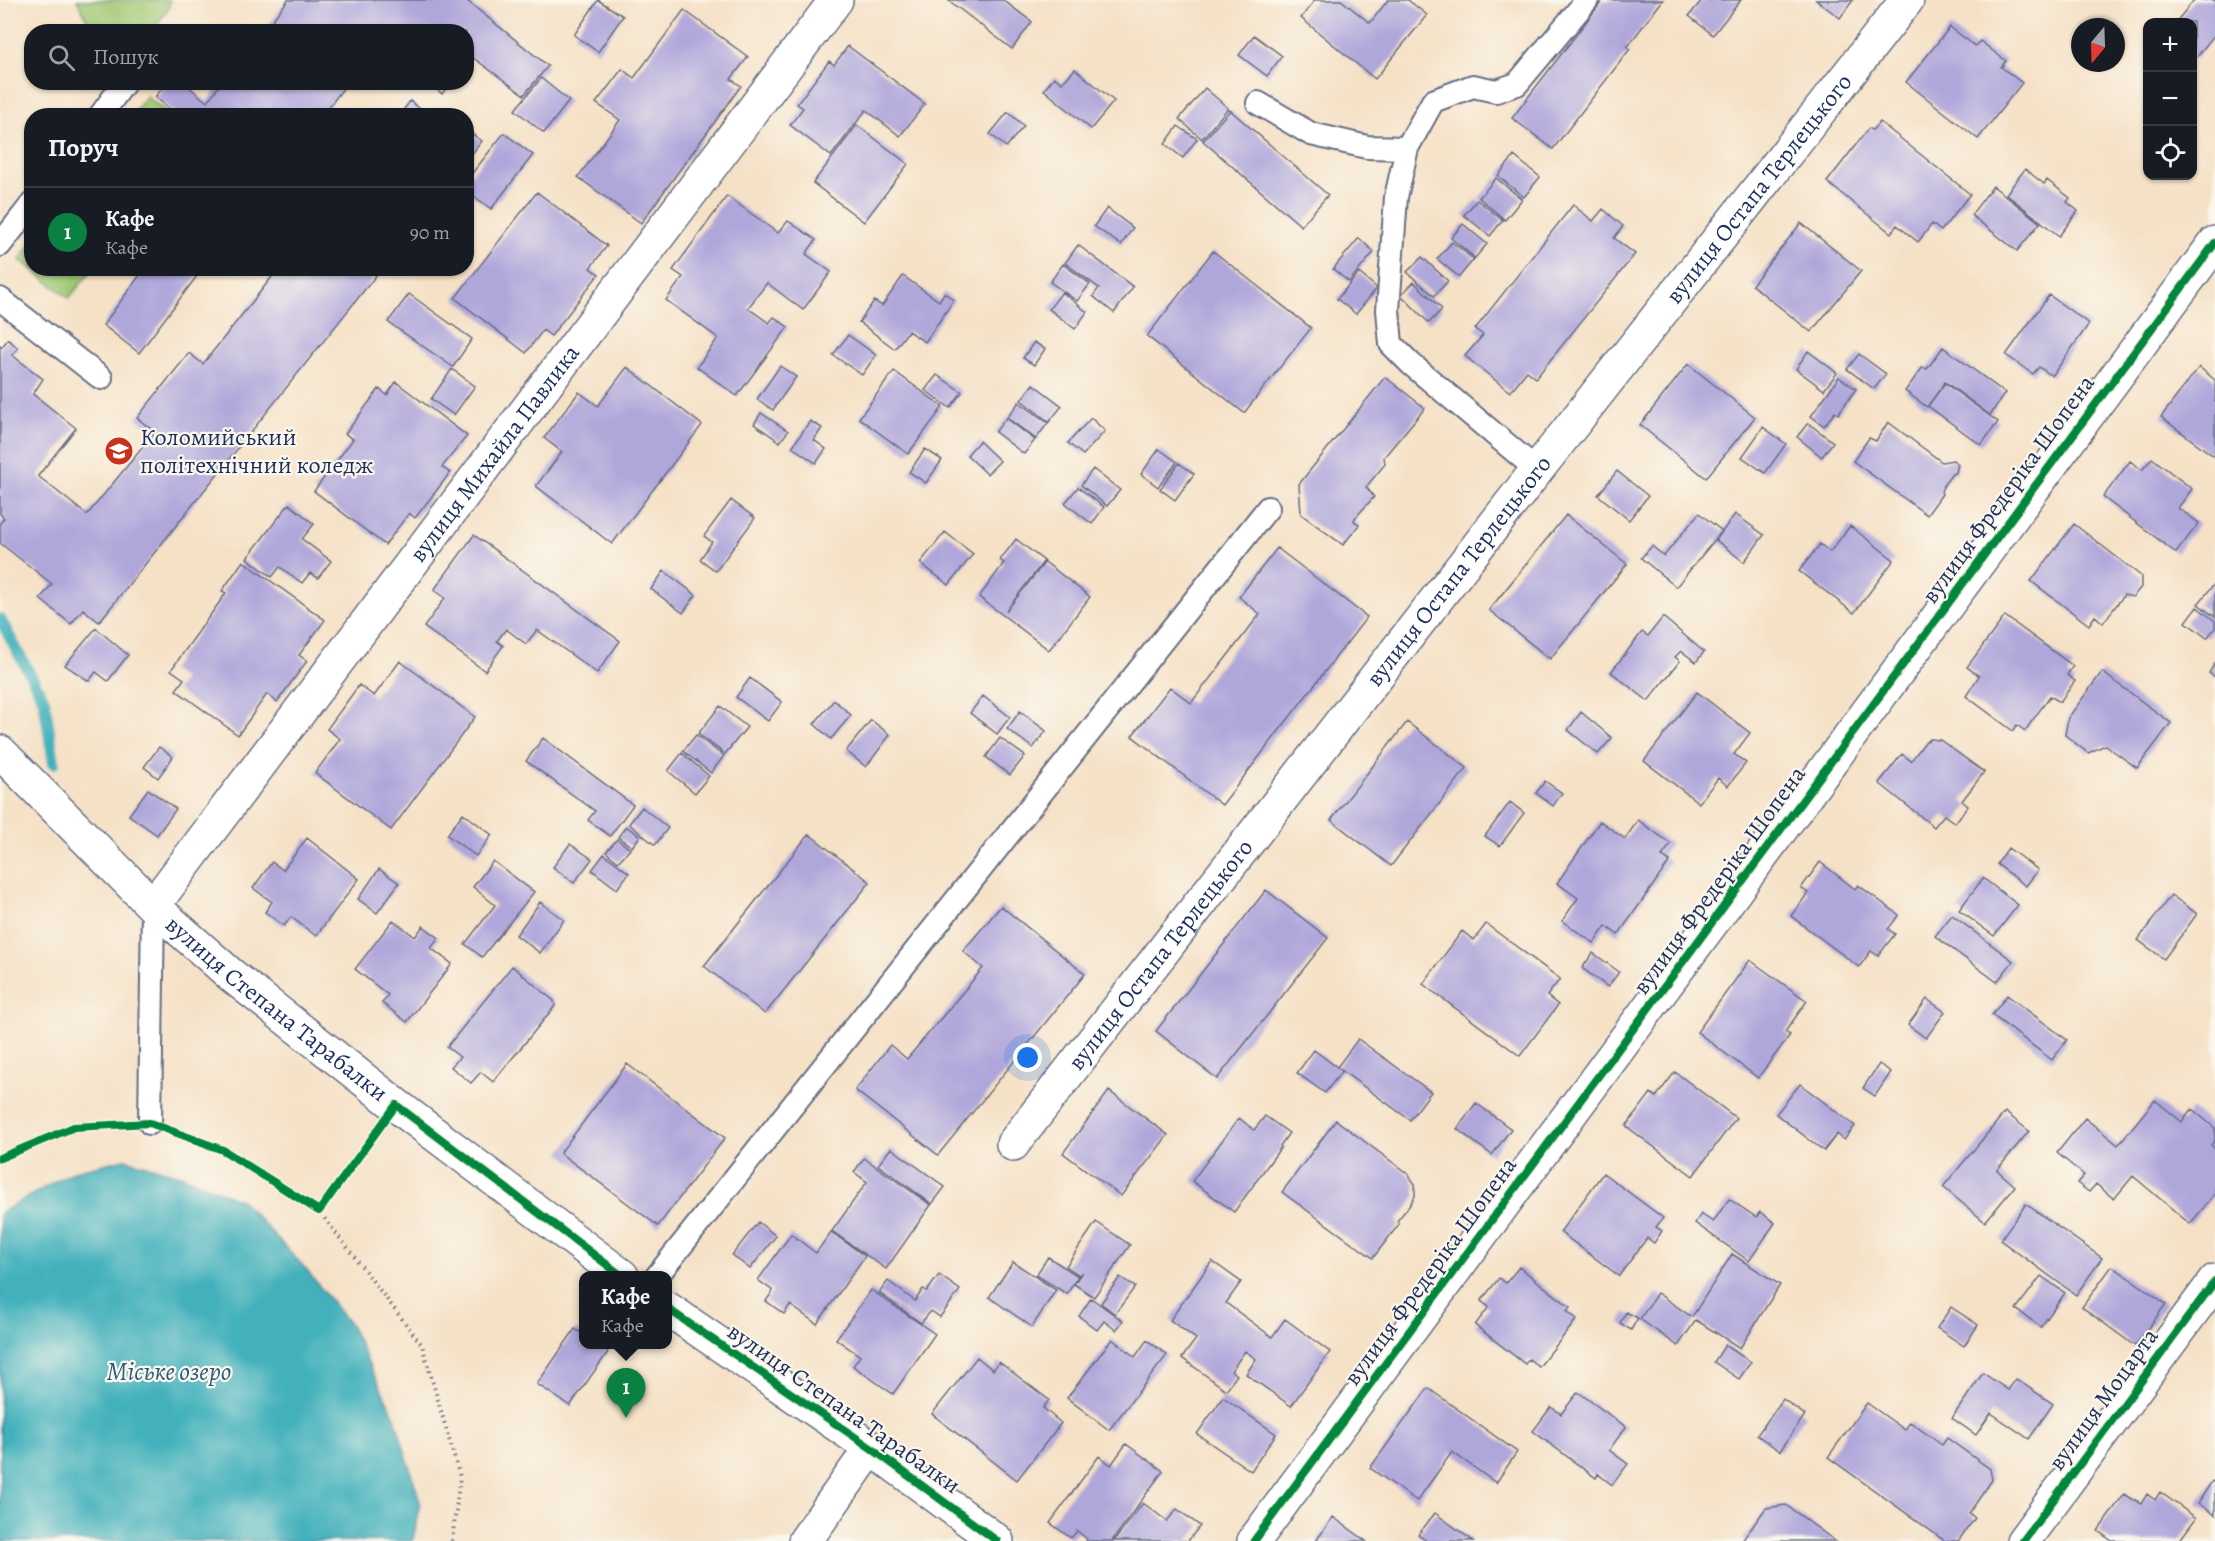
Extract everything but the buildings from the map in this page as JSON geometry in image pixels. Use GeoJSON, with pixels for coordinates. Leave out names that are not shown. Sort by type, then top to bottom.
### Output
{"type":"FeatureCollection","features":[{"type":"Feature","properties":{"kind":"street","name":"вулиця Михайла Павлика"},"geometry":{"type":"LineString","coordinates":[[153,906],[836,0]]}},
{"type":"Feature","properties":{"kind":"street","name":"вулиця Остапа Терлецького"},"geometry":{"type":"LineString","coordinates":[[1013,1144],[1537,470],[1907,0]]}},
{"type":"Feature","properties":{"kind":"street","name":"вулиця Фредеріка Шопена"},"geometry":{"type":"LineString","coordinates":[[1254,1541],[2215,243]]}},
{"type":"Feature","properties":{"kind":"street","name":"вулиця Степана Тарабалки"},"geometry":{"type":"LineString","coordinates":[[0,752],[153,906],[231,975],[396,1105],[617,1271]]}},
{"type":"Feature","properties":{"kind":"street","name":"вулиця Моцарта"},"geometry":{"type":"LineString","coordinates":[[2023,1541],[2215,1281]]}},
{"type":"Feature","properties":{"kind":"street","name":"вулиця Степана Тарабалки"},"geometry":{"type":"LineString","coordinates":[[672,1312],[871,1448],[997,1541]]}},
{"type":"Feature","properties":{"kind":"street"},"geometry":{"type":"LineString","coordinates":[[805,1541],[871,1448]]}},
{"type":"Feature","properties":{"kind":"lane"},"geometry":{"type":"LineString","coordinates":[[1537,470],[1411,364],[1391,344],[1388,310],[1396,197],[1407,148],[1433,101],[1473,86],[1496,91],[1517,84],[1587,0]]}},
{"type":"Feature","properties":{"kind":"lane"},"geometry":{"type":"LineString","coordinates":[[106,108],[119,90]]}},
{"type":"Feature","properties":{"kind":"lane"},"geometry":{"type":"LineString","coordinates":[[1258,103],[1311,134],[1367,147],[1407,148]]}},
{"type":"Feature","properties":{"kind":"lane"},"geometry":{"type":"LineString","coordinates":[[0,245],[24,214]]}},
{"type":"Feature","properties":{"kind":"lane"},"geometry":{"type":"LineString","coordinates":[[0,299],[101,378]]}},
{"type":"Feature","properties":{"kind":"lane"},"geometry":{"type":"LineString","coordinates":[[660,1271],[1268,508]]}},
{"type":"Feature","properties":{"kind":"lane"},"geometry":{"type":"LineString","coordinates":[[150,1122],[153,906]]}},
{"type":"Feature","properties":{"kind":"path"},"geometry":{"type":"LineString","coordinates":[[319,1211],[396,1105]]}},
{"type":"Feature","properties":{"kind":"path"},"geometry":{"type":"LineString","coordinates":[[0,1158],[75,1127],[150,1122],[223,1150],[319,1211],[423,1345],[460,1477],[452,1541]]}},
{"type":"Feature","properties":{"kind":"green space"},"geometry":{"type":"Polygon","coordinates":[[[77,0],[170,0],[169,7],[158,24],[91,24],[77,0]]]}},
{"type":"Feature","properties":{"kind":"green space"},"geometry":{"type":"Polygon","coordinates":[[[147,96],[162,108],[138,108],[147,96]]]}},
{"type":"Feature","properties":{"kind":"green space"},"geometry":{"type":"Polygon","coordinates":[[[41,276],[87,276],[69,298],[41,276]]]}},
{"type":"Feature","properties":{"kind":"water","name":"Міське озеро"},"geometry":{"type":"Polygon","coordinates":[[[125,1159],[183,1176],[242,1201],[305,1268],[350,1325],[395,1417],[420,1502],[413,1541],[0,1541],[0,1213],[74,1171],[125,1159]]]}},
{"type":"Feature","properties":{"kind":"waterway"},"geometry":{"type":"LineString","coordinates":[[0,619],[44,700],[54,763]]}},
{"type":"Feature","properties":{"kind":"cycle path"},"geometry":{"type":"LineString","coordinates":[[1254,1541],[2215,243]]}},
{"type":"Feature","properties":{"kind":"cycle path"},"geometry":{"type":"LineString","coordinates":[[0,1158],[74,1127],[150,1123],[223,1150],[319,1211],[396,1105],[615,1271]]}},
{"type":"Feature","properties":{"kind":"cycle path"},"geometry":{"type":"LineString","coordinates":[[2023,1541],[2215,1281]]}},
{"type":"Feature","properties":{"kind":"cycle path"},"geometry":{"type":"LineString","coordinates":[[672,1312],[871,1448],[997,1541]]}},
{"type":"Feature","properties":{"kind":"place","name":"Коломийський політехнічний коледж"},"geometry":{"type":"Point","coordinates":[119,451]}},
{"type":"Feature","properties":{"kind":"place","name":"Кафе"},"geometry":{"type":"Point","coordinates":[626,1418]}}]}
